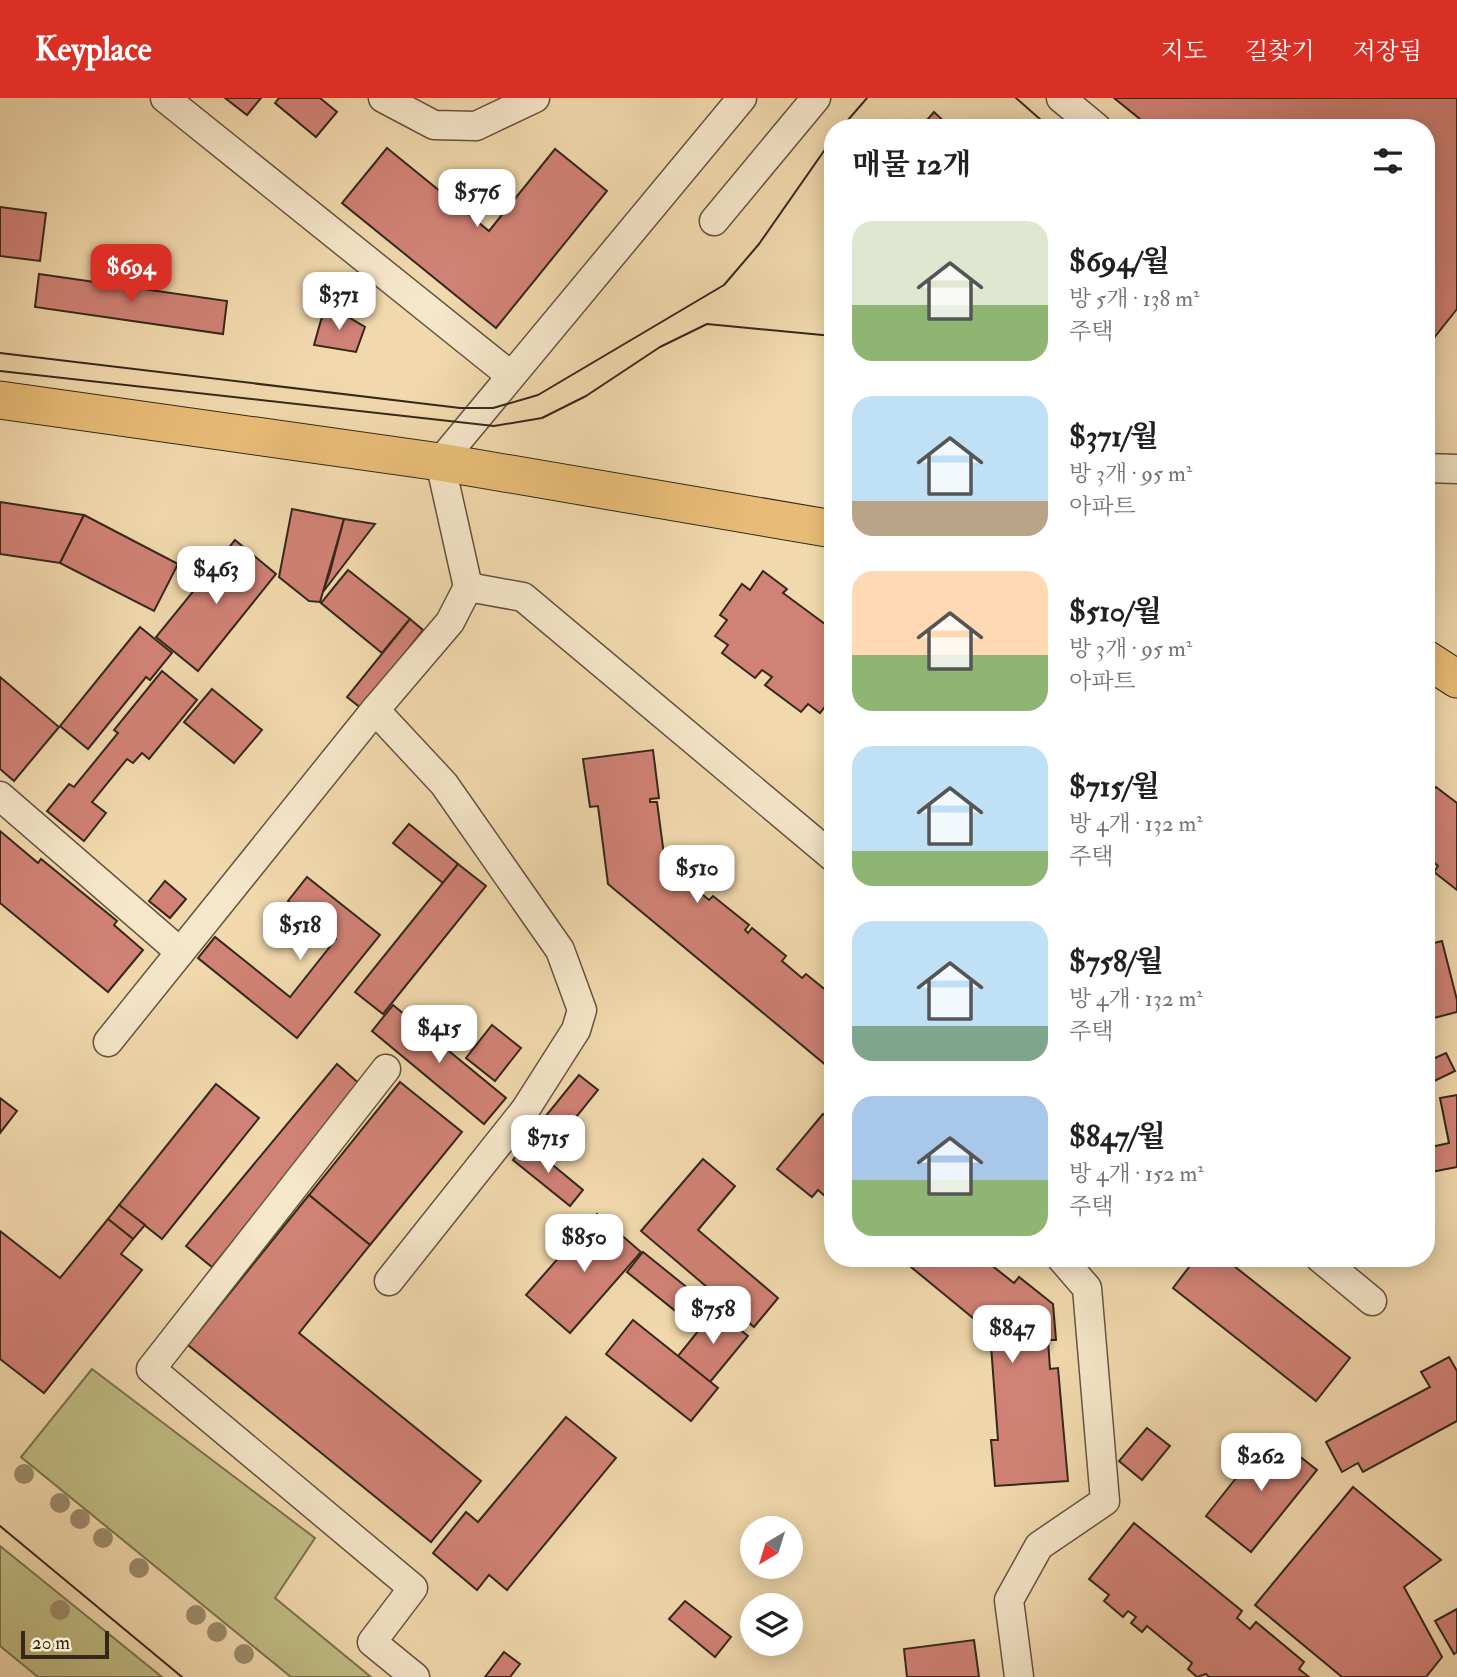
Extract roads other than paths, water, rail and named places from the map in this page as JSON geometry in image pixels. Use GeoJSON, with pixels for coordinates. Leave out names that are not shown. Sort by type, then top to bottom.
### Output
{"type":"FeatureCollection","features":[{"type":"Feature","properties":{"kind":"main road"},"geometry":{"type":"LineString","coordinates":[[0,400],[440,462],[824,527]]}},
{"type":"Feature","properties":{"kind":"main road"},"geometry":{"type":"LineString","coordinates":[[1435,665],[1457,679]]}},
{"type":"Feature","properties":{"kind":"street"},"geometry":{"type":"LineString","coordinates":[[165,98],[510,375]]}},
{"type":"Feature","properties":{"kind":"street"},"geometry":{"type":"LineString","coordinates":[[383,98],[433,125],[476,126],[535,98]]}},
{"type":"Feature","properties":{"kind":"street"},"geometry":{"type":"LineString","coordinates":[[108,1042],[375,710],[450,622],[468,587],[440,462],[742,98]]}},
{"type":"Feature","properties":{"kind":"street"},"geometry":{"type":"LineString","coordinates":[[714,221],[816,98]]}},
{"type":"Feature","properties":{"kind":"street"},"geometry":{"type":"LineString","coordinates":[[1060,98],[1086,119]]}},
{"type":"Feature","properties":{"kind":"street"},"geometry":{"type":"LineString","coordinates":[[1435,468],[1457,469]]}},
{"type":"Feature","properties":{"kind":"street"},"geometry":{"type":"LineString","coordinates":[[468,587],[523,597],[824,849]]}},
{"type":"Feature","properties":{"kind":"street"},"geometry":{"type":"LineString","coordinates":[[375,710],[444,784],[560,950],[582,1010],[576,1030],[525,1110],[389,1281]]}},
{"type":"Feature","properties":{"kind":"street"},"geometry":{"type":"LineString","coordinates":[[0,796],[180,952]]}},
{"type":"Feature","properties":{"kind":"street"},"geometry":{"type":"LineString","coordinates":[[386,1069],[151,1369],[413,1588],[372,1642],[415,1677]]}},
{"type":"Feature","properties":{"kind":"street"},"geometry":{"type":"LineString","coordinates":[[1019,1677],[1009,1600],[1039,1546],[1105,1501],[1087,1288],[1069,1267]]}},
{"type":"Feature","properties":{"kind":"street"},"geometry":{"type":"LineString","coordinates":[[1331,1267],[1372,1301]]}},
{"type":"Feature","properties":{"kind":"tram line"},"geometry":{"type":"LineString","coordinates":[[849,119],[867,98]]}},
{"type":"Feature","properties":{"kind":"tram line"},"geometry":{"type":"LineString","coordinates":[[1016,98],[1040,119]]}},
{"type":"Feature","properties":{"kind":"tram line"},"geometry":{"type":"LineString","coordinates":[[0,353],[460,408],[493,408],[538,395],[724,285],[759,244],[824,151]]}},
{"type":"Feature","properties":{"kind":"tram line"},"geometry":{"type":"LineString","coordinates":[[0,371],[494,426],[542,418],[586,396],[660,347],[707,324],[824,335]]}},
{"type":"Feature","properties":{"kind":"tram line"},"geometry":{"type":"LineString","coordinates":[[0,1526],[182,1677]]}}]}
